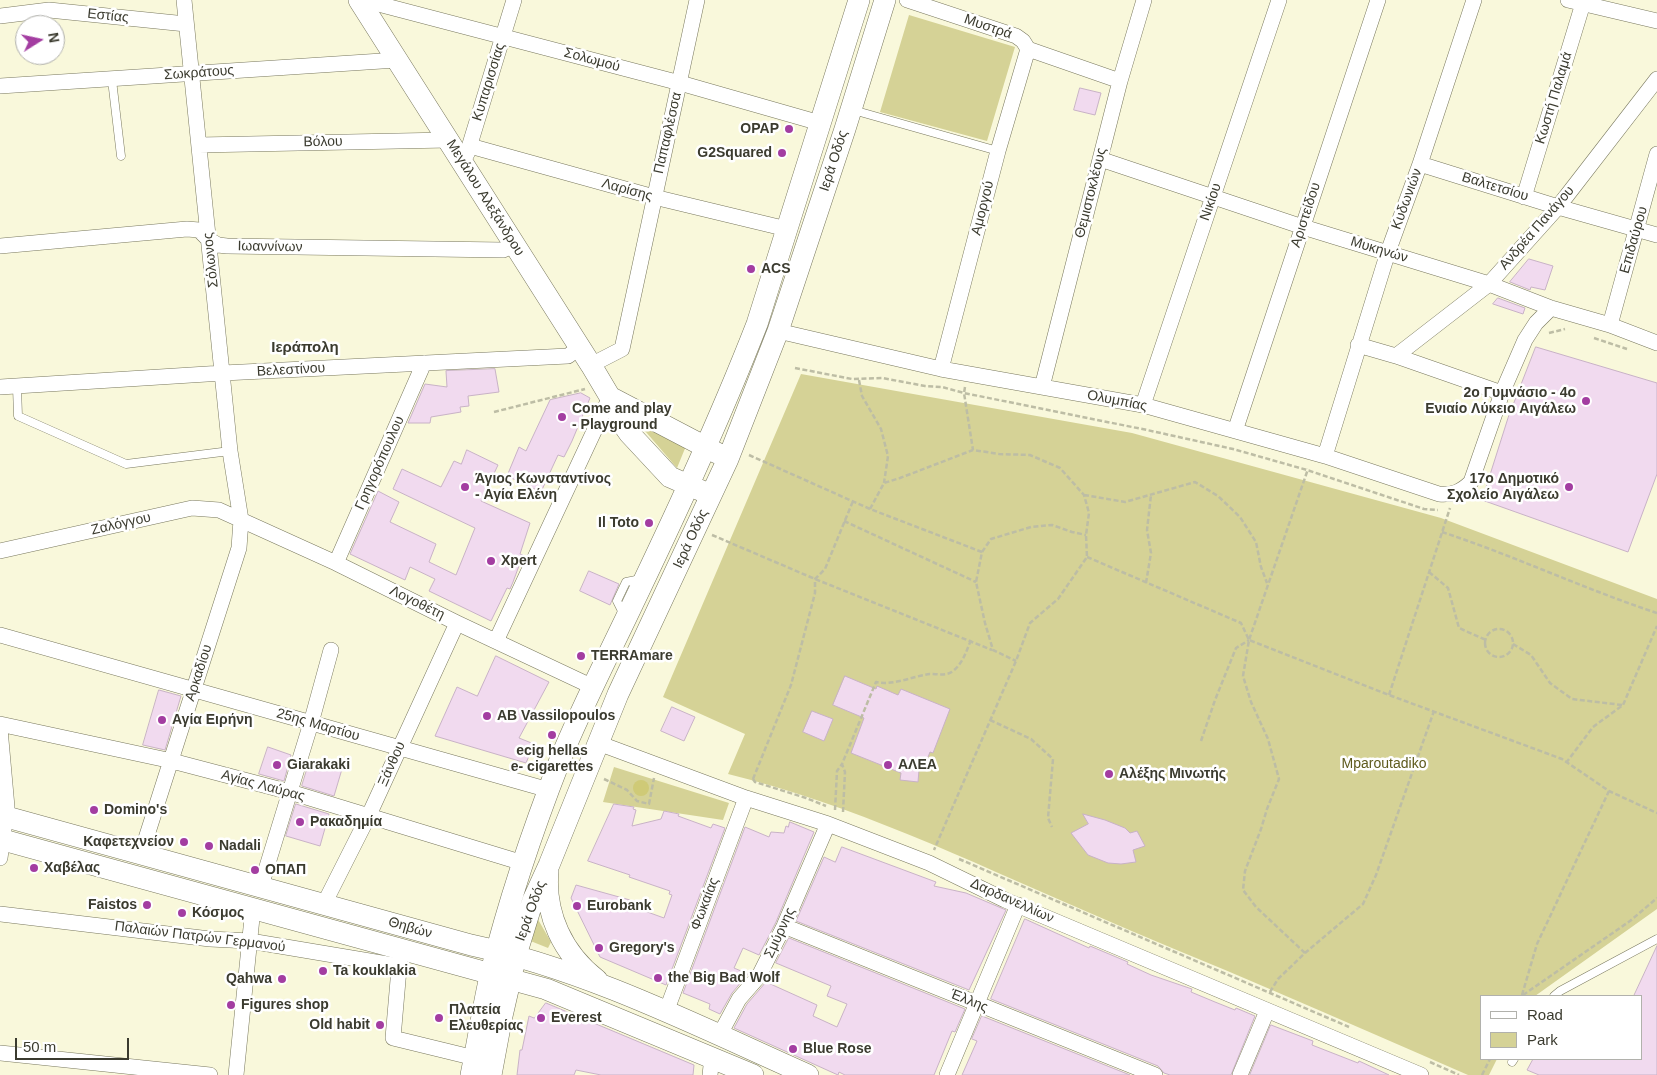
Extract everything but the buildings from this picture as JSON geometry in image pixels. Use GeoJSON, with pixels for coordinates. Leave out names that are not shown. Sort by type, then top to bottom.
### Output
{"type":"FeatureCollection","features":[{"type":"Feature","properties":{"kind":"main road","name":"Μεγάλου Αλεξάνδρου"},"geometry":{"type":"LineString","coordinates":[[359,0],[448,140],[467,155],[515,245],[591,365],[622,423],[670,477],[711,496]]}},
{"type":"Feature","properties":{"kind":"main road","name":"Ιερά Οδός"},"geometry":{"type":"LineString","coordinates":[[491,1075],[511,979],[506,953],[523,863],[561,758],[706,447],[757,324],[860,0]]}},
{"type":"Feature","properties":{"kind":"main road","name":"Ιερά Οδός"},"geometry":{"type":"LineString","coordinates":[[473,1066],[491,973],[506,953],[533,900],[618,694],[711,496],[738,456],[885,0]]}},
{"type":"Feature","properties":{"kind":"main road"},"geometry":{"type":"LineString","coordinates":[[606,390],[706,447],[738,456]]}},
{"type":"Feature","properties":{"kind":"main road","name":"Θηβών"},"geometry":{"type":"LineString","coordinates":[[3,816],[555,968],[666,1012],[808,1075]]}},
{"type":"Feature","properties":{"kind":"main road","name":"Θηβών"},"geometry":{"type":"LineString","coordinates":[[1,845],[253,908],[400,958],[491,973],[546,989],[711,1066],[753,1075]]}},
{"type":"Feature","properties":{"kind":"main road"},"geometry":{"type":"LineString","coordinates":[[549,865],[547,886],[550,904],[561,940],[573,957],[600,983],[625,995]]}},
{"type":"Feature","properties":{"kind":"street","name":"Σόλωνος"},"geometry":{"type":"LineString","coordinates":[[184,0],[230,452],[241,520]]}},
{"type":"Feature","properties":{"kind":"street","name":"Σολωμού"},"geometry":{"type":"LineString","coordinates":[[363,0],[680,83],[820,123]]}},
{"type":"Feature","properties":{"kind":"street","name":"Κυπαρισσίας"},"geometry":{"type":"LineString","coordinates":[[467,155],[514,0]]}},
{"type":"Feature","properties":{"kind":"street","name":"Παπαφλέσσα"},"geometry":{"type":"LineString","coordinates":[[591,365],[622,349],[697,0]]}},
{"type":"Feature","properties":{"kind":"street","name":"Μυστρά"},"geometry":{"type":"LineString","coordinates":[[907,0],[1016,36],[1023,41],[1028,49],[1120,81]]}},
{"type":"Feature","properties":{"kind":"street","name":"Θεμιστοκλέους"},"geometry":{"type":"LineString","coordinates":[[1042,387],[1120,81],[1144,0]]}},
{"type":"Feature","properties":{"kind":"street","name":"Νικίου"},"geometry":{"type":"LineString","coordinates":[[1143,405],[1279,0]]}},
{"type":"Feature","properties":{"kind":"street","name":"Αριστείδου"},"geometry":{"type":"LineString","coordinates":[[1235,431],[1378,0]]}},
{"type":"Feature","properties":{"kind":"street","name":"Κυδωνιών"},"geometry":{"type":"LineString","coordinates":[[1325,456],[1358,344],[1388,252],[1420,164],[1474,0]]}},
{"type":"Feature","properties":{"kind":"street"},"geometry":{"type":"LineString","coordinates":[[1578,1],[1657,21]]}},
{"type":"Feature","properties":{"kind":"street","name":"Κωστή Παλαμά"},"geometry":{"type":"LineString","coordinates":[[1524,196],[1578,1]]}},
{"type":"Feature","properties":{"kind":"street","name":"Εστίας"},"geometry":{"type":"LineString","coordinates":[[0,16],[49,10],[186,24]]}},
{"type":"Feature","properties":{"kind":"street","name":"Αμοργού"},"geometry":{"type":"LineString","coordinates":[[941,369],[998,150],[1028,49]]}},
{"type":"Feature","properties":{"kind":"street","name":"Σωκράτους"},"geometry":{"type":"LineString","coordinates":[[0,86],[397,60]]}},
{"type":"Feature","properties":{"kind":"street","name":"Ανδρέα Πανάγου"},"geometry":{"type":"LineString","coordinates":[[1396,356],[1489,284],[1558,207],[1657,79]]}},
{"type":"Feature","properties":{"kind":"street","name":"Βόλου"},"geometry":{"type":"LineString","coordinates":[[199,145],[448,140]]}},
{"type":"Feature","properties":{"kind":"street","name":"Επιδαύρου"},"geometry":{"type":"LineString","coordinates":[[1610,325],[1657,154]]}},
{"type":"Feature","properties":{"kind":"street","name":"Λαρίσης"},"geometry":{"type":"LineString","coordinates":[[467,155],[786,229]]}},
{"type":"Feature","properties":{"kind":"street","name":"Μυκηνών"},"geometry":{"type":"LineString","coordinates":[[1100,159],[1303,227],[1489,284],[1551,308],[1610,325],[1657,343]]}},
{"type":"Feature","properties":{"kind":"street","name":"Βαλτετσίου"},"geometry":{"type":"LineString","coordinates":[[1420,164],[1558,207],[1657,235]]}},
{"type":"Feature","properties":{"kind":"street","name":"Ιωαννίνων"},"geometry":{"type":"LineString","coordinates":[[0,246],[187,229],[199,230],[218,245],[227,246],[503,250],[515,245]]}},
{"type":"Feature","properties":{"kind":"street"},"geometry":{"type":"LineString","coordinates":[[1448,503],[1470,482],[1502,393],[1530,331],[1551,308]]}},
{"type":"Feature","properties":{"kind":"street","name":"Ολυμπίας"},"geometry":{"type":"LineString","coordinates":[[778,331],[941,369],[1143,405],[1325,456],[1439,494],[1448,503]]}},
{"type":"Feature","properties":{"kind":"street"},"geometry":{"type":"LineString","coordinates":[[1358,344],[1502,393]]}},
{"type":"Feature","properties":{"kind":"street","name":"Βελεστίνου"},"geometry":{"type":"LineString","coordinates":[[0,387],[223,373],[568,356],[580,347]]}},
{"type":"Feature","properties":{"kind":"street","name":"Γρηγορόπουλου"},"geometry":{"type":"LineString","coordinates":[[336,563],[424,363]]}},
{"type":"Feature","properties":{"kind":"street"},"geometry":{"type":"LineString","coordinates":[[496,641],[606,390]]}},
{"type":"Feature","properties":{"kind":"street","name":"Ζαλόγγου"},"geometry":{"type":"LineString","coordinates":[[0,551],[192,508],[219,510],[241,520]]}},
{"type":"Feature","properties":{"kind":"street","name":"Λογοθέτη"},"geometry":{"type":"LineString","coordinates":[[241,520],[336,563],[457,623],[593,686]]}},
{"type":"Feature","properties":{"kind":"street","name":"Αρκαδίου"},"geometry":{"type":"LineString","coordinates":[[141,854],[239,548],[241,520]]}},
{"type":"Feature","properties":{"kind":"street","name":"Ξάνθου"},"geometry":{"type":"LineString","coordinates":[[324,904],[369,815],[457,623]]}},
{"type":"Feature","properties":{"kind":"street","name":"25ης Μαρτίου"},"geometry":{"type":"LineString","coordinates":[[0,635],[549,790]]}},
{"type":"Feature","properties":{"kind":"street"},"geometry":{"type":"LineString","coordinates":[[261,886],[311,723],[331,650]]}},
{"type":"Feature","properties":{"kind":"street","name":"Αγίας Λαύρας"},"geometry":{"type":"LineString","coordinates":[[0,724],[172,761],[290,792],[523,863]]}},
{"type":"Feature","properties":{"kind":"street"},"geometry":{"type":"LineString","coordinates":[[0,729],[7,802],[3,816],[1,845]]}},
{"type":"Feature","properties":{"kind":"street","name":"Δαρδανελλίων"},"geometry":{"type":"LineString","coordinates":[[598,742],[746,798],[831,817],[1018,905],[1420,1075]]}},
{"type":"Feature","properties":{"kind":"street","name":"Φωκαίας"},"geometry":{"type":"LineString","coordinates":[[666,1012],[746,798]]}},
{"type":"Feature","properties":{"kind":"street","name":"Σμύρνης"},"geometry":{"type":"LineString","coordinates":[[720,1036],[739,999],[759,976],[784,926],[831,817]]}},
{"type":"Feature","properties":{"kind":"street"},"geometry":{"type":"LineString","coordinates":[[947,1075],[1018,905]]}},
{"type":"Feature","properties":{"kind":"street"},"geometry":{"type":"LineString","coordinates":[[236,1075],[253,908]]}},
{"type":"Feature","properties":{"kind":"street","name":"Παλαιών Πατρών Γερμανού"},"geometry":{"type":"LineString","coordinates":[[0,914],[210,939],[250,941],[400,958]]}},
{"type":"Feature","properties":{"kind":"street","name":"Έλλης"},"geometry":{"type":"LineString","coordinates":[[784,926],[1155,1075]]}},
{"type":"Feature","properties":{"kind":"street"},"geometry":{"type":"LineString","coordinates":[[400,958],[393,1038],[473,1066]]}},
{"type":"Feature","properties":{"kind":"street"},"geometry":{"type":"LineString","coordinates":[[1240,1075],[1267,1010]]}},
{"type":"Feature","properties":{"kind":"street"},"geometry":{"type":"LineString","coordinates":[[0,1052],[210,1075]]}},
{"type":"Feature","properties":{"kind":"lane"},"geometry":{"type":"LineString","coordinates":[[112,80],[121,156]]}},
{"type":"Feature","properties":{"kind":"lane"},"geometry":{"type":"LineString","coordinates":[[851,110],[998,150]]}},
{"type":"Feature","properties":{"kind":"lane"},"geometry":{"type":"LineString","coordinates":[[17,387],[18,416],[126,464],[230,452]]}},
{"type":"Feature","properties":{"kind":"lane"},"geometry":{"type":"LineString","coordinates":[[1555,995],[1657,939]]}},
{"type":"Feature","properties":{"kind":"path"},"geometry":{"type":"LineString","coordinates":[[1548,333],[1563,329],[1571,330]]}},
{"type":"Feature","properties":{"kind":"path"},"geometry":{"type":"LineString","coordinates":[[1587,335],[1631,351]]}},
{"type":"Feature","properties":{"kind":"path","name":"Ολυμπίας"},"geometry":{"type":"LineString","coordinates":[[795,368],[860,380],[882,378],[925,386],[942,387],[1199,441],[1307,470],[1424,508],[1440,510]]}},
{"type":"Feature","properties":{"kind":"path"},"geometry":{"type":"LineString","coordinates":[[968,373],[964,393],[974,450]]}},
{"type":"Feature","properties":{"kind":"path"},"geometry":{"type":"LineString","coordinates":[[860,380],[862,396],[881,429],[888,456],[884,483],[870,508]]}},
{"type":"Feature","properties":{"kind":"path"},"geometry":{"type":"LineString","coordinates":[[494,412],[606,390]]}},
{"type":"Feature","properties":{"kind":"path"},"geometry":{"type":"LineString","coordinates":[[884,483],[974,450],[1030,456],[1060,468],[1084,495],[1089,513],[1086,535],[1087,557],[1058,599],[1030,623],[1016,661],[929,863]]}},
{"type":"Feature","properties":{"kind":"path"},"geometry":{"type":"LineString","coordinates":[[738,456],[982,552]]}},
{"type":"Feature","properties":{"kind":"path"},"geometry":{"type":"LineString","coordinates":[[1305,953],[1256,907],[1243,890],[1245,871],[1279,779],[1268,739],[1251,702],[1243,676],[1249,640],[1307,470],[1325,456]]}},
{"type":"Feature","properties":{"kind":"path"},"geometry":{"type":"LineString","coordinates":[[1084,495],[1126,502],[1195,482],[1218,496],[1240,517],[1256,542],[1261,567],[1268,584]]}},
{"type":"Feature","properties":{"kind":"path"},"geometry":{"type":"LineString","coordinates":[[1146,583],[1151,553],[1147,530],[1151,495]]}},
{"type":"Feature","properties":{"kind":"path"},"geometry":{"type":"LineString","coordinates":[[831,817],[806,798],[755,782],[753,779],[791,684],[816,593],[815,579],[825,568],[853,501]]}},
{"type":"Feature","properties":{"kind":"path"},"geometry":{"type":"LineString","coordinates":[[1389,695],[1442,532],[1448,503]]}},
{"type":"Feature","properties":{"kind":"path"},"geometry":{"type":"LineString","coordinates":[[844,521],[976,582]]}},
{"type":"Feature","properties":{"kind":"path"},"geometry":{"type":"LineString","coordinates":[[993,650],[976,582],[982,552],[991,539],[1031,527],[1052,525],[1086,535]]}},
{"type":"Feature","properties":{"kind":"path"},"geometry":{"type":"LineString","coordinates":[[1442,532],[1470,541],[1657,614]]}},
{"type":"Feature","properties":{"kind":"path"},"geometry":{"type":"LineString","coordinates":[[712,535],[815,579],[970,640],[1016,661]]}},
{"type":"Feature","properties":{"kind":"path"},"geometry":{"type":"LineString","coordinates":[[1087,557],[1240,623],[1249,640],[1389,695],[1562,759],[1609,791],[1657,813]]}},
{"type":"Feature","properties":{"kind":"path"},"geometry":{"type":"LineString","coordinates":[[1429,572],[1448,588],[1459,628],[1486,640]]}},
{"type":"Feature","properties":{"kind":"path"},"geometry":{"type":"LineString","coordinates":[[1566,763],[1593,727],[1623,705],[1657,628]]}},
{"type":"Feature","properties":{"kind":"path"},"geometry":{"type":"LineString","coordinates":[[1504,630],[1511,636],[1513,644],[1509,652],[1498,656],[1487,649],[1486,640],[1491,632],[1504,630]]}},
{"type":"Feature","properties":{"kind":"path"},"geometry":{"type":"LineString","coordinates":[[831,817],[837,771],[842,764],[876,682],[885,684],[923,675],[952,673],[963,661],[970,640]]}},
{"type":"Feature","properties":{"kind":"path"},"geometry":{"type":"LineString","coordinates":[[1202,741],[1215,700],[1236,648],[1249,640]]}},
{"type":"Feature","properties":{"kind":"path"},"geometry":{"type":"LineString","coordinates":[[1513,644],[1531,655],[1550,683],[1572,699],[1623,705]]}},
{"type":"Feature","properties":{"kind":"path"},"geometry":{"type":"LineString","coordinates":[[1267,1010],[1270,992],[1278,979],[1305,953],[1364,904],[1434,711]]}},
{"type":"Feature","properties":{"kind":"path"},"geometry":{"type":"LineString","coordinates":[[990,720],[1031,739],[1052,759],[1048,818],[1052,827]]}},
{"type":"Feature","properties":{"kind":"path"},"geometry":{"type":"LineString","coordinates":[[608,781],[627,790],[637,801],[650,804],[657,764]]}},
{"type":"Feature","properties":{"kind":"path"},"geometry":{"type":"LineString","coordinates":[[831,817],[843,812],[846,772],[842,764]]}},
{"type":"Feature","properties":{"kind":"path"},"geometry":{"type":"LineString","coordinates":[[1522,995],[1537,944],[1609,791]]}},
{"type":"Feature","properties":{"kind":"path","name":"Δαρδανελλίων"},"geometry":{"type":"LineString","coordinates":[[953,856],[1351,1028]]}},
{"type":"Feature","properties":{"kind":"path"},"geometry":{"type":"LineString","coordinates":[[1523,995],[1630,921],[1657,898]]}},
{"type":"Feature","properties":{"kind":"path"},"geometry":{"type":"LineString","coordinates":[[1423,1059],[1459,1075]]}},
{"type":"Feature","properties":{"kind":"path"},"geometry":{"type":"LineString","coordinates":[[1482,1075],[1490,1060]]}},
{"type":"Feature","properties":{"kind":"green space"},"geometry":{"type":"Polygon","coordinates":[[[909,15],[1015,47],[987,141],[880,112],[909,15]]]}},
{"type":"Feature","properties":{"kind":"green space","name":"Mparoutadiko"},"geometry":{"type":"Polygon","coordinates":[[[801,374],[1132,433],[1441,518],[1657,599],[1657,909],[1536,995],[1480,995],[1480,1060],[1496,1060],[1489,1075],[1468,1075],[908,834],[774,786],[728,774],[745,734],[663,697],[801,374]]]}},
{"type":"Feature","properties":{"kind":"green space"},"geometry":{"type":"Polygon","coordinates":[[[633,417],[686,446],[677,468],[633,417]]]}},
{"type":"Feature","properties":{"kind":"green space"},"geometry":{"type":"Polygon","coordinates":[[[614,767],[729,803],[723,820],[603,802],[614,767]]]}},
{"type":"Feature","properties":{"kind":"green space"},"geometry":{"type":"Polygon","coordinates":[[[536,916],[551,942],[548,948],[528,940],[536,916]]]}},
{"type":"Feature","properties":{"kind":"shaded area"},"geometry":{"type":"Polygon","coordinates":[[[638,780],[644,780],[649,785],[647,794],[638,796],[633,791],[633,785],[638,780]]]}},
{"type":"Feature","properties":{"kind":"place","name":"OPAP"},"geometry":{"type":"Point","coordinates":[789,129]}},
{"type":"Feature","properties":{"kind":"place","name":"G2Squared"},"geometry":{"type":"Point","coordinates":[782,153]}},
{"type":"Feature","properties":{"kind":"place","name":"ACS"},"geometry":{"type":"Point","coordinates":[751,269]}},
{"type":"Feature","properties":{"kind":"place","name":"2ο Γυμνάσιο - 4ο Ενιαίο Λύκειο Αιγάλεω"},"geometry":{"type":"Point","coordinates":[1586,401]}},
{"type":"Feature","properties":{"kind":"place","name":"Come and play - Playground"},"geometry":{"type":"Point","coordinates":[562,417]}},
{"type":"Feature","properties":{"kind":"place","name":"Άγιος Κωνσταντίνος - Αγία Ελένη"},"geometry":{"type":"Point","coordinates":[465,487]}},
{"type":"Feature","properties":{"kind":"place","name":"17o Δημοτικό Σχολείο Αιγάλεω"},"geometry":{"type":"Point","coordinates":[1569,487]}},
{"type":"Feature","properties":{"kind":"place","name":"Il Toto"},"geometry":{"type":"Point","coordinates":[649,523]}},
{"type":"Feature","properties":{"kind":"place","name":"Xpert"},"geometry":{"type":"Point","coordinates":[491,561]}},
{"type":"Feature","properties":{"kind":"place","name":"TERRAmare"},"geometry":{"type":"Point","coordinates":[581,656]}},
{"type":"Feature","properties":{"kind":"place","name":"AB Vassilopoulos"},"geometry":{"type":"Point","coordinates":[487,716]}},
{"type":"Feature","properties":{"kind":"place","name":"Αγία Ειρήνη"},"geometry":{"type":"Point","coordinates":[162,720]}},
{"type":"Feature","properties":{"kind":"place","name":"ecig hellas e- cigarettes"},"geometry":{"type":"Point","coordinates":[552,735]}},
{"type":"Feature","properties":{"kind":"place","name":"Giarakaki"},"geometry":{"type":"Point","coordinates":[277,765]}},
{"type":"Feature","properties":{"kind":"place","name":"ΑΛΕΑ"},"geometry":{"type":"Point","coordinates":[888,765]}},
{"type":"Feature","properties":{"kind":"place","name":"Αλέξης Μινωτής"},"geometry":{"type":"Point","coordinates":[1109,774]}},
{"type":"Feature","properties":{"kind":"place","name":"Domino's"},"geometry":{"type":"Point","coordinates":[94,810]}},
{"type":"Feature","properties":{"kind":"place","name":"Ρακαδημία"},"geometry":{"type":"Point","coordinates":[300,822]}},
{"type":"Feature","properties":{"kind":"place","name":"Καφετεχνείον"},"geometry":{"type":"Point","coordinates":[184,842]}},
{"type":"Feature","properties":{"kind":"place","name":"Nadali"},"geometry":{"type":"Point","coordinates":[209,846]}},
{"type":"Feature","properties":{"kind":"place","name":"Χαβέλας"},"geometry":{"type":"Point","coordinates":[34,868]}},
{"type":"Feature","properties":{"kind":"place","name":"ΟΠΑΠ"},"geometry":{"type":"Point","coordinates":[255,870]}},
{"type":"Feature","properties":{"kind":"place","name":"Faistos"},"geometry":{"type":"Point","coordinates":[147,905]}},
{"type":"Feature","properties":{"kind":"place","name":"Eurobank"},"geometry":{"type":"Point","coordinates":[577,906]}},
{"type":"Feature","properties":{"kind":"place","name":"Κόσμος"},"geometry":{"type":"Point","coordinates":[182,913]}},
{"type":"Feature","properties":{"kind":"place","name":"Gregory's"},"geometry":{"type":"Point","coordinates":[599,948]}},
{"type":"Feature","properties":{"kind":"place","name":"Ta kouklakia"},"geometry":{"type":"Point","coordinates":[323,971]}},
{"type":"Feature","properties":{"kind":"place","name":"the Big Bad Wolf"},"geometry":{"type":"Point","coordinates":[658,978]}},
{"type":"Feature","properties":{"kind":"place","name":"Qahwa"},"geometry":{"type":"Point","coordinates":[282,979]}},
{"type":"Feature","properties":{"kind":"place","name":"Figures shop"},"geometry":{"type":"Point","coordinates":[231,1005]}},
{"type":"Feature","properties":{"kind":"place","name":"Πλατεία Ελευθερίας"},"geometry":{"type":"Point","coordinates":[439,1018]}},
{"type":"Feature","properties":{"kind":"place","name":"Everest"},"geometry":{"type":"Point","coordinates":[541,1018]}},
{"type":"Feature","properties":{"kind":"place","name":"Old habit"},"geometry":{"type":"Point","coordinates":[380,1025]}},
{"type":"Feature","properties":{"kind":"place","name":"Blue Rose"},"geometry":{"type":"Point","coordinates":[793,1049]}},
{"type":"Feature","properties":{"kind":"district","name":"Ιεράπολη"},"geometry":{"type":"Point","coordinates":[305,348]}}]}
